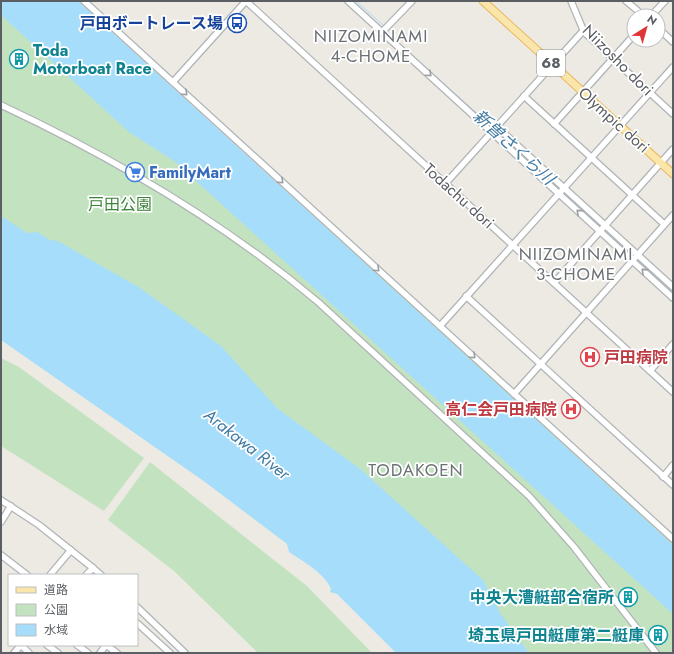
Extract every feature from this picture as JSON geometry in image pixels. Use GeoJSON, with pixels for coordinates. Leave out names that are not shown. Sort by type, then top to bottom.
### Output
{"type":"FeatureCollection","features":[{"type":"Feature","properties":{"kind":"main road","name":"Olympic dori"},"geometry":{"type":"LineString","coordinates":[[483,1],[673,174]]}},
{"type":"Feature","properties":{"kind":"street"},"geometry":{"type":"LineString","coordinates":[[84,1],[673,539]]}},
{"type":"Feature","properties":{"kind":"street"},"geometry":{"type":"LineString","coordinates":[[173,82],[246,1]]}},
{"type":"Feature","properties":{"kind":"street","name":"Todachu dori"},"geometry":{"type":"LineString","coordinates":[[246,1],[673,392]]}},
{"type":"Feature","properties":{"kind":"street"},"geometry":{"type":"LineString","coordinates":[[348,1],[495,129],[635,258],[673,298]]}},
{"type":"Feature","properties":{"kind":"street"},"geometry":{"type":"LineString","coordinates":[[386,28],[412,1]]}},
{"type":"Feature","properties":{"kind":"street","name":"Niizosho dori"},"geometry":{"type":"LineString","coordinates":[[570,1],[583,31],[673,114]]}},
{"type":"Feature","properties":{"kind":"street"},"geometry":{"type":"LineString","coordinates":[[626,1],[634,8]]}},
{"type":"Feature","properties":{"kind":"street"},"geometry":{"type":"LineString","coordinates":[[445,184],[583,31]]}},
{"type":"Feature","properties":{"kind":"street"},"geometry":{"type":"LineString","coordinates":[[554,124],[626,44]]}},
{"type":"Feature","properties":{"kind":"street"},"geometry":{"type":"LineString","coordinates":[[440,326],[673,67]]}},
{"type":"Feature","properties":{"kind":"street"},"geometry":{"type":"LineString","coordinates":[[524,96],[664,224]]}},
{"type":"Feature","properties":{"kind":"street"},"geometry":{"type":"LineString","coordinates":[[1,105],[69,137],[186,205],[249,246],[300,286],[530,496],[574,547],[656,653]]}},
{"type":"Feature","properties":{"kind":"street"},"geometry":{"type":"LineString","coordinates":[[554,283],[673,149]]}},
{"type":"Feature","properties":{"kind":"street"},"geometry":{"type":"LineString","coordinates":[[514,394],[673,215]]}},
{"type":"Feature","properties":{"kind":"street"},"geometry":{"type":"LineString","coordinates":[[635,258],[673,287]]}},
{"type":"Feature","properties":{"kind":"street"},"geometry":{"type":"LineString","coordinates":[[466,296],[673,485]]}},
{"type":"Feature","properties":{"kind":"street"},"geometry":{"type":"LineString","coordinates":[[650,371],[673,344]]}},
{"type":"Feature","properties":{"kind":"street"},"geometry":{"type":"LineString","coordinates":[[663,477],[673,465]]}},
{"type":"Feature","properties":{"kind":"street"},"geometry":{"type":"LineString","coordinates":[[1,500],[71,550],[100,574]]}},
{"type":"Feature","properties":{"kind":"street"},"geometry":{"type":"LineString","coordinates":[[1,522],[11,506]]}},
{"type":"Feature","properties":{"kind":"street"},"geometry":{"type":"LineString","coordinates":[[51,574],[71,550]]}},
{"type":"Feature","properties":{"kind":"street"},"geometry":{"type":"LineString","coordinates":[[1,555],[26,574]]}},
{"type":"Feature","properties":{"kind":"street"},"geometry":{"type":"LineString","coordinates":[[87,574],[93,568]]}},
{"type":"Feature","properties":{"kind":"street"},"geometry":{"type":"LineString","coordinates":[[138,608],[182,652]]}},
{"type":"Feature","properties":{"kind":"street"},"geometry":{"type":"LineString","coordinates":[[138,625],[170,653]]}},
{"type":"Feature","properties":{"kind":"street"},"geometry":{"type":"LineString","coordinates":[[50,646],[58,653]]}},
{"type":"Feature","properties":{"kind":"street"},"geometry":{"type":"LineString","coordinates":[[78,646],[88,653]]}},
{"type":"Feature","properties":{"kind":"street"},"geometry":{"type":"LineString","coordinates":[[107,646],[117,653]]}},
{"type":"Feature","properties":{"kind":"green space","name":"戸田公園"},"geometry":{"type":"Polygon","coordinates":[[[1,1],[106,32],[306,209],[673,540],[673,653],[461,653],[1,266],[1,1]]]}},
{"type":"Feature","properties":{"kind":"green space"},"geometry":{"type":"Polygon","coordinates":[[[1,358],[19,367],[144,458],[104,511],[1,446],[1,358]]]}},
{"type":"Feature","properties":{"kind":"green space"},"geometry":{"type":"Polygon","coordinates":[[[150,462],[307,586],[372,653],[258,653],[174,571],[108,520],[150,462]]]}},
{"type":"Feature","properties":{"kind":"water"},"geometry":{"type":"Polygon","coordinates":[[[1,1],[78,1],[673,545],[673,614],[174,161],[129,132],[1,15],[1,1]]]}},
{"type":"Feature","properties":{"kind":"water","name":"Arakawa River"},"geometry":{"type":"Polygon","coordinates":[[[1,216],[27,233],[37,232],[50,240],[58,241],[140,288],[221,346],[278,409],[359,468],[483,580],[500,613],[529,653],[396,653],[337,594],[330,592],[331,589],[328,583],[319,573],[289,552],[287,544],[205,482],[1,340],[1,216]]]}},
{"type":"Feature","properties":{"kind":"waterway","name":"新曽さくら川"},"geometry":{"type":"LineString","coordinates":[[356,1],[384,26]]}},
{"type":"Feature","properties":{"kind":"waterway","name":"新曽さくら川"},"geometry":{"type":"LineString","coordinates":[[387,30],[391,36],[492,127]]}},
{"type":"Feature","properties":{"kind":"waterway","name":"新曽さくら川"},"geometry":{"type":"LineString","coordinates":[[496,130],[560,189]]}},
{"type":"Feature","properties":{"kind":"waterway","name":"新曽さくら川"},"geometry":{"type":"LineString","coordinates":[[564,193],[601,227]]}},
{"type":"Feature","properties":{"kind":"waterway","name":"新曽さくら川"},"geometry":{"type":"LineString","coordinates":[[605,231],[634,257]]}},
{"type":"Feature","properties":{"kind":"waterway","name":"新曽さくら川"},"geometry":{"type":"LineString","coordinates":[[636,259],[673,292]]}},
{"type":"Feature","properties":{"kind":"place","name":"戸田ボートレース場"},"geometry":{"type":"Point","coordinates":[237,23]}},
{"type":"Feature","properties":{"kind":"place","name":"Toda Motorboat Race"},"geometry":{"type":"Point","coordinates":[19,59]}},
{"type":"Feature","properties":{"kind":"place","name":"FamilyMart"},"geometry":{"type":"Point","coordinates":[135,172]}},
{"type":"Feature","properties":{"kind":"place","name":"戸田病院"},"geometry":{"type":"Point","coordinates":[590,357]}},
{"type":"Feature","properties":{"kind":"place","name":"高仁会戸田病院"},"geometry":{"type":"Point","coordinates":[571,409]}},
{"type":"Feature","properties":{"kind":"place","name":"中央大漕艇部合宿所"},"geometry":{"type":"Point","coordinates":[628,597]}},
{"type":"Feature","properties":{"kind":"place","name":"埼玉県戸田艇庫第二艇庫"},"geometry":{"type":"Point","coordinates":[658,635]}},
{"type":"Feature","properties":{"kind":"district","name":"NIIZOMINAMI 4-CHOME"},"geometry":{"type":"Point","coordinates":[371,46]}},
{"type":"Feature","properties":{"kind":"district","name":"NIIZOMINAMI 3-CHOME"},"geometry":{"type":"Point","coordinates":[576,264]}},
{"type":"Feature","properties":{"kind":"district","name":"TODAKOEN"},"geometry":{"type":"Point","coordinates":[416,470]}}]}
